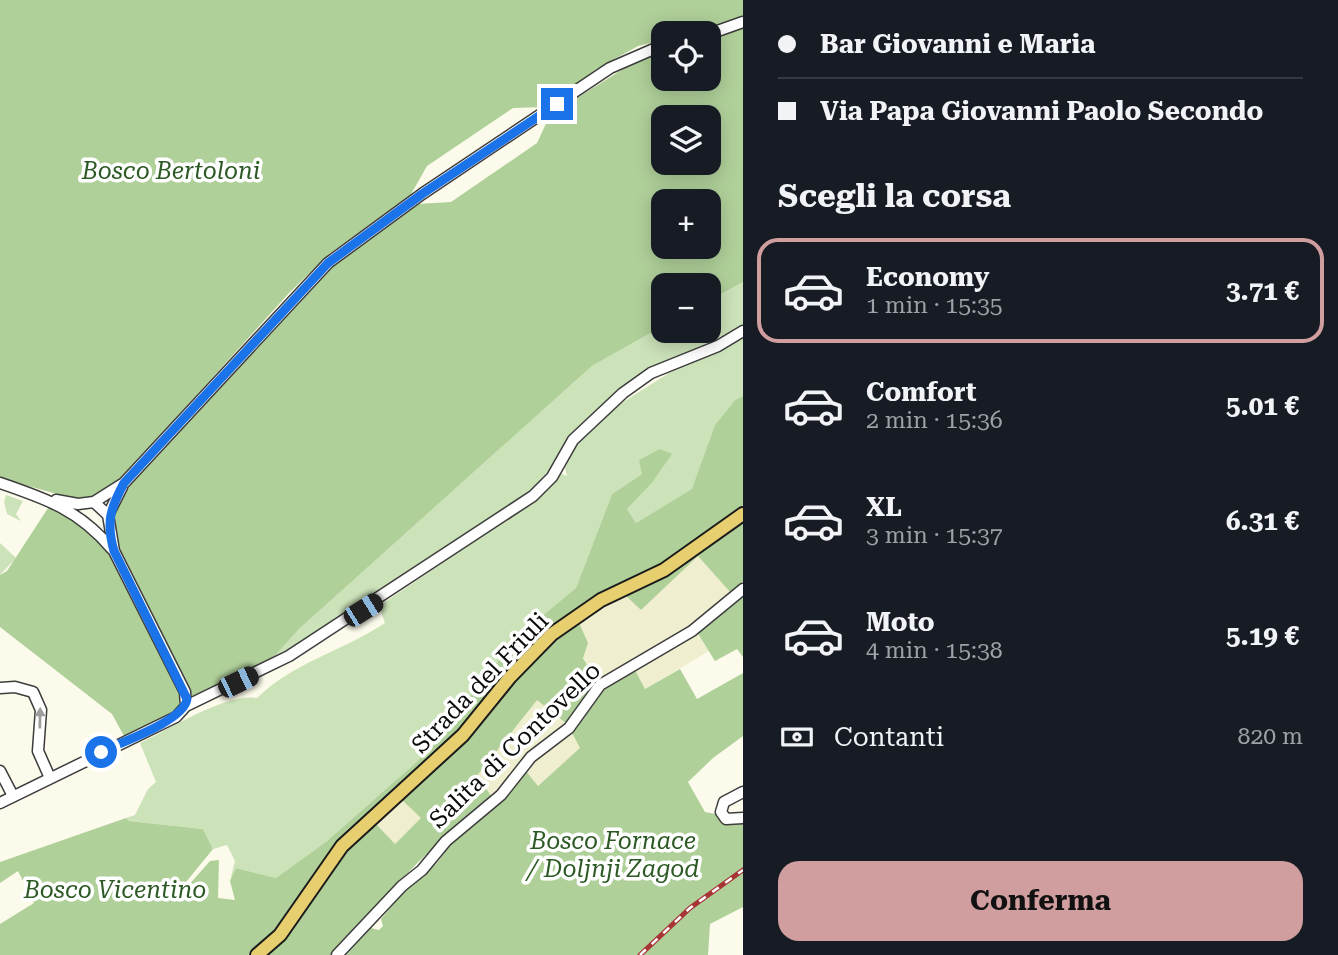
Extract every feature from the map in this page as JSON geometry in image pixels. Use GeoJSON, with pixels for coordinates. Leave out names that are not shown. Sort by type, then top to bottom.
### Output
{"type":"FeatureCollection","features":[{"type":"Feature","properties":{"kind":"main road","name":"Strada del Friuli"},"geometry":{"type":"LineString","coordinates":[[257,955],[280,935],[342,846],[463,735],[510,677],[552,635],[601,600],[664,570],[743,514]]}},
{"type":"Feature","properties":{"kind":"street"},"geometry":{"type":"LineString","coordinates":[[721,30],[743,22]]}},
{"type":"Feature","properties":{"kind":"street"},"geometry":{"type":"LineString","coordinates":[[0,484],[38,496],[78,504],[94,502],[124,483],[328,263],[422,194],[610,68],[651,50]]}},
{"type":"Feature","properties":{"kind":"street"},"geometry":{"type":"LineString","coordinates":[[0,803],[176,717],[186,706],[289,656],[375,602],[533,496],[552,477],[573,440],[623,393],[651,373],[718,346],[743,331]]}},
{"type":"Feature","properties":{"kind":"street"},"geometry":{"type":"LineString","coordinates":[[124,483],[108,515],[114,551],[185,692],[186,706]]}},
{"type":"Feature","properties":{"kind":"street"},"geometry":{"type":"LineString","coordinates":[[38,496],[89,523],[114,551]]}},
{"type":"Feature","properties":{"kind":"street"},"geometry":{"type":"LineString","coordinates":[[94,502],[108,515]]}},
{"type":"Feature","properties":{"kind":"street"},"geometry":{"type":"LineString","coordinates":[[89,523],[94,502]]}},
{"type":"Feature","properties":{"kind":"street"},"geometry":{"type":"LineString","coordinates":[[89,523],[108,515]]}},
{"type":"Feature","properties":{"kind":"street","name":"Salita di Contovello"},"geometry":{"type":"LineString","coordinates":[[337,955],[402,886],[422,870],[446,841],[501,794],[531,757],[569,728],[600,685],[692,631],[743,589]]}},
{"type":"Feature","properties":{"kind":"street"},"geometry":{"type":"LineString","coordinates":[[0,688],[15,687],[33,692],[41,710],[38,751],[50,778]]}},
{"type":"Feature","properties":{"kind":"street"},"geometry":{"type":"LineString","coordinates":[[0,771],[13,796]]}},
{"type":"Feature","properties":{"kind":"street"},"geometry":{"type":"LineString","coordinates":[[743,792],[724,802],[721,812],[726,819],[743,818]]}},
{"type":"Feature","properties":{"kind":"green space","name":"Bosco Bertoloni"},"geometry":{"type":"Polygon","coordinates":[[[0,0],[743,0],[743,16],[721,23],[651,21],[651,43],[638,46],[595,70],[545,107],[513,108],[427,166],[410,196],[329,254],[289,293],[117,483],[90,499],[78,500],[0,478],[0,0]]]}},
{"type":"Feature","properties":{"kind":"green space"},"geometry":{"type":"Polygon","coordinates":[[[743,27],[743,282],[721,294],[721,273],[651,273],[651,333],[592,366],[299,629],[266,666],[194,699],[118,550],[112,515],[122,490],[312,284],[342,257],[417,204],[451,202],[537,143],[550,115],[651,53],[651,91],[721,91],[721,35],[743,27]]]}},
{"type":"Feature","properties":{"kind":"green space"},"geometry":{"type":"Polygon","coordinates":[[[743,282],[743,326],[721,337],[721,294],[743,282]]]}},
{"type":"Feature","properties":{"kind":"green space"},"geometry":{"type":"Polygon","coordinates":[[[651,333],[651,343],[708,343],[646,373],[559,458],[528,495],[266,666],[299,629],[592,366],[651,333]]]}},
{"type":"Feature","properties":{"kind":"green space"},"geometry":{"type":"Polygon","coordinates":[[[743,338],[743,396],[735,400],[715,425],[693,489],[636,523],[627,509],[651,484],[642,474],[612,494],[576,588],[520,634],[418,762],[327,841],[276,878],[236,868],[230,881],[235,861],[227,845],[213,849],[203,829],[129,821],[126,818],[135,815],[148,789],[156,782],[140,743],[214,706],[244,698],[257,698],[287,675],[385,623],[379,606],[533,502],[560,473],[567,476],[565,468],[579,440],[601,416],[669,373],[743,338]]]}},
{"type":"Feature","properties":{"kind":"green space","name":"Bosco Vicentino"},"geometry":{"type":"Polygon","coordinates":[[[743,396],[743,506],[667,563],[572,612],[532,643],[430,762],[403,784],[278,930],[248,955],[0,955],[0,924],[34,903],[18,871],[0,883],[0,862],[126,818],[129,821],[203,829],[213,849],[182,887],[187,887],[210,861],[219,860],[218,898],[235,900],[230,881],[236,868],[276,878],[327,841],[417,762],[520,634],[576,588],[612,494],[642,474],[639,460],[660,449],[672,454],[651,484],[627,509],[636,523],[692,489],[715,425],[735,400],[743,396]]]}},
{"type":"Feature","properties":{"kind":"green space"},"geometry":{"type":"Polygon","coordinates":[[[6,495],[23,501],[16,514],[21,521],[7,514],[4,502],[6,495]]]}},
{"type":"Feature","properties":{"kind":"green space"},"geometry":{"type":"Polygon","coordinates":[[[50,505],[87,528],[110,553],[179,690],[179,707],[173,713],[124,736],[112,714],[0,627],[0,575],[7,571],[50,505]]]}},
{"type":"Feature","properties":{"kind":"green space"},"geometry":{"type":"Polygon","coordinates":[[[743,521],[743,582],[731,593],[698,556],[641,610],[625,595],[654,582],[743,521]]]}},
{"type":"Feature","properties":{"kind":"green space"},"geometry":{"type":"Polygon","coordinates":[[[0,543],[16,558],[0,575],[0,543]]]}},
{"type":"Feature","properties":{"kind":"green space"},"geometry":{"type":"Polygon","coordinates":[[[698,555],[731,593],[694,625],[597,681],[583,657],[579,623],[625,595],[641,610],[698,555]]]}},
{"type":"Feature","properties":{"kind":"green space"},"geometry":{"type":"Polygon","coordinates":[[[743,594],[743,657],[737,649],[715,661],[697,632],[743,594]]]}},
{"type":"Feature","properties":{"kind":"green space"},"geometry":{"type":"Polygon","coordinates":[[[579,623],[588,643],[583,658],[597,681],[575,717],[567,724],[537,700],[477,776],[492,797],[428,853],[330,955],[266,955],[278,946],[352,843],[375,823],[395,844],[421,818],[401,799],[453,753],[553,639],[579,623]]]}},
{"type":"Feature","properties":{"kind":"green space"},"geometry":{"type":"Polygon","coordinates":[[[697,632],[709,651],[645,689],[634,668],[697,632]]]}},
{"type":"Feature","properties":{"kind":"green space","name":"Bosco Fornace / Doljnji Zagod"},"geometry":{"type":"Polygon","coordinates":[[[634,668],[645,689],[680,669],[697,699],[743,673],[743,736],[713,758],[688,782],[705,812],[716,814],[725,825],[743,821],[743,907],[710,924],[708,955],[346,955],[371,928],[379,930],[383,926],[381,919],[409,886],[436,864],[453,842],[487,814],[526,771],[538,786],[580,748],[571,731],[598,694],[634,668]]]}},
{"type":"Feature","properties":{"kind":"green space"},"geometry":{"type":"Polygon","coordinates":[[[537,699],[567,724],[542,742],[492,797],[477,776],[537,699]]]}},
{"type":"Feature","properties":{"kind":"green space"},"geometry":{"type":"Polygon","coordinates":[[[571,731],[581,748],[538,786],[526,771],[545,749],[571,731]]]}},
{"type":"Feature","properties":{"kind":"green space"},"geometry":{"type":"Polygon","coordinates":[[[401,799],[422,818],[395,844],[375,823],[401,799]]]}},
{"type":"Feature","properties":{"kind":"railway"},"geometry":{"type":"LineString","coordinates":[[640,955],[690,908],[743,870]]}},
{"type":"Feature","properties":{"kind":"route"},"geometry":{"type":"LineString","coordinates":[[101,752],[176,717],[186,706],[187,699],[114,551],[108,515],[124,483],[290,300],[328,263],[422,194],[557,104]]}}]}
